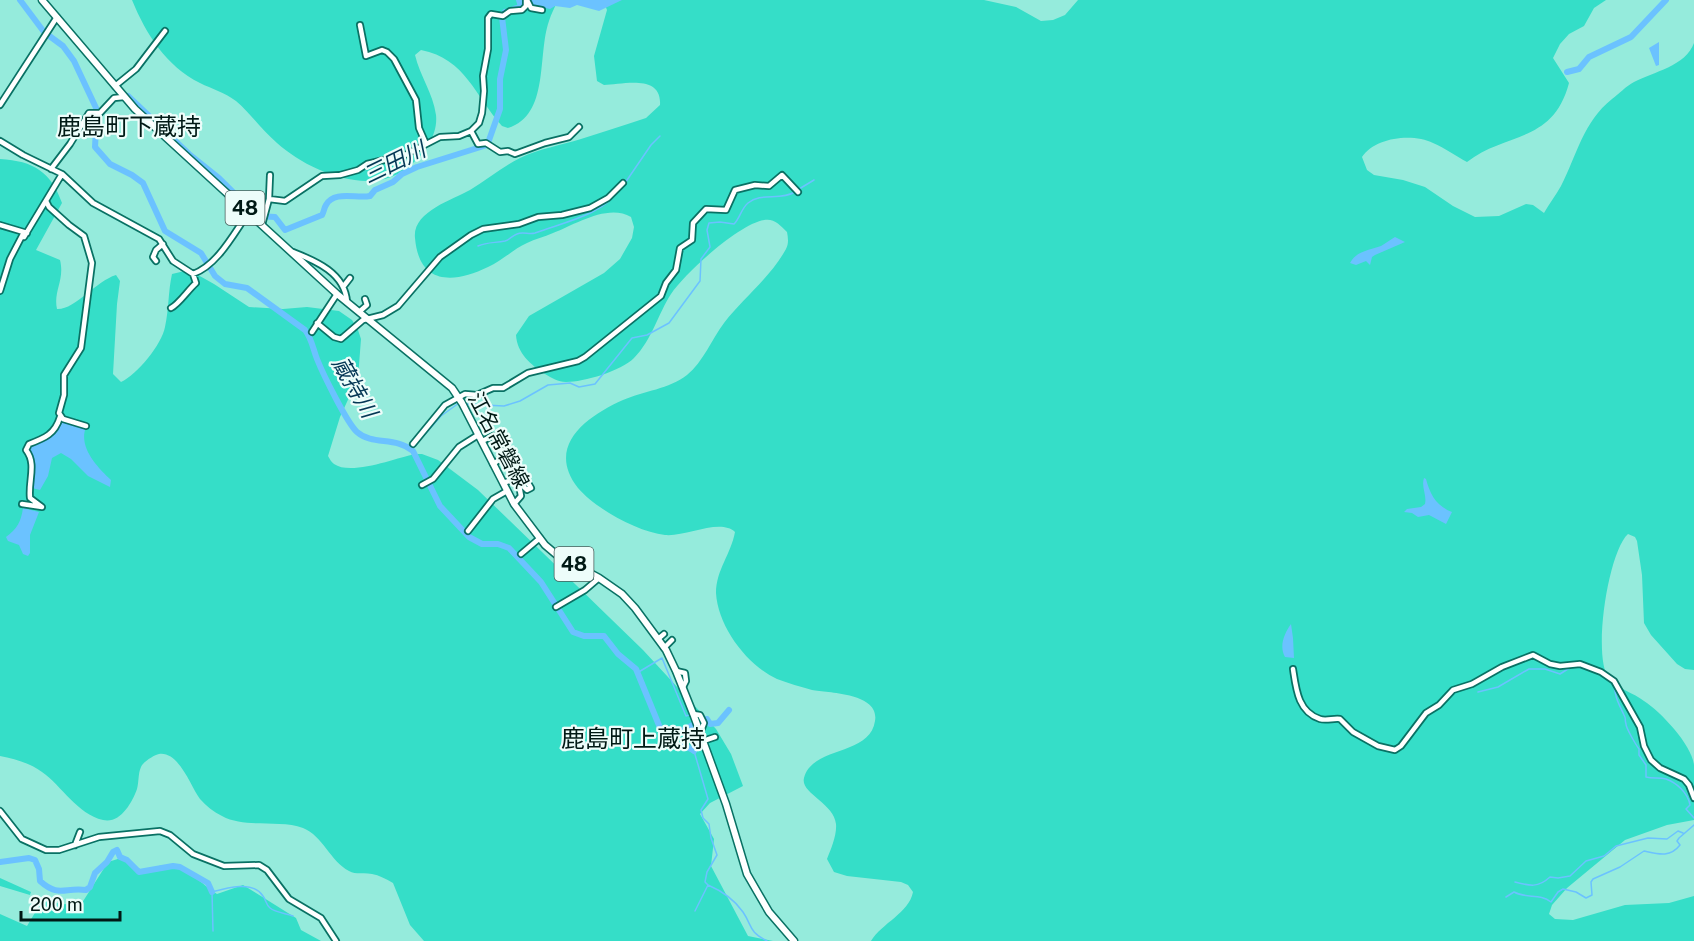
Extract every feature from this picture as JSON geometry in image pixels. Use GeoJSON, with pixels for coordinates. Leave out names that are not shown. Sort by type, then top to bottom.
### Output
{"type":"FeatureCollection","features":[{"type":"Feature","properties":{"kind":"main road","name":"江名常磐線"},"geometry":{"type":"LineString","coordinates":[[42,0],[135,109],[249,212],[264,219],[293,252],[337,294],[443,380],[461,402],[514,504],[540,538],[558,556],[599,578],[622,594],[658,639],[676,671],[693,713],[700,722],[702,737],[726,804],[747,874],[770,912],[794,941]]}},
{"type":"Feature","properties":{"kind":"street"},"geometry":{"type":"LineString","coordinates":[[527,0],[531,8],[542,10]]}},
{"type":"Feature","properties":{"kind":"street"},"geometry":{"type":"LineString","coordinates":[[269,199],[285,201],[322,176],[340,175],[371,163],[405,155],[445,136],[459,136],[471,130],[478,123],[482,113],[483,76],[488,49],[486,22],[491,14],[503,16],[510,11],[524,9],[527,0]]}},
{"type":"Feature","properties":{"kind":"street"},"geometry":{"type":"LineString","coordinates":[[0,105],[57,17]]}},
{"type":"Feature","properties":{"kind":"street"},"geometry":{"type":"LineString","coordinates":[[360,25],[366,56],[382,50],[387,52],[403,73],[416,100],[419,128],[426,144]]}},
{"type":"Feature","properties":{"kind":"street"},"geometry":{"type":"LineString","coordinates":[[115,86],[136,69],[165,32]]}},
{"type":"Feature","properties":{"kind":"street"},"geometry":{"type":"LineString","coordinates":[[51,169],[89,113],[100,113],[114,98],[124,97]]}},
{"type":"Feature","properties":{"kind":"street"},"geometry":{"type":"LineString","coordinates":[[471,130],[478,144],[486,143],[500,152],[508,151],[515,154],[569,137],[579,128]]}},
{"type":"Feature","properties":{"kind":"street"},"geometry":{"type":"LineString","coordinates":[[0,141],[62,174],[93,202],[154,235],[164,244],[173,261],[193,274],[196,283],[183,294],[178,304],[171,308]]}},
{"type":"Feature","properties":{"kind":"street"},"geometry":{"type":"LineString","coordinates":[[0,291],[9,264],[62,174]]}},
{"type":"Feature","properties":{"kind":"street"},"geometry":{"type":"LineString","coordinates":[[264,219],[269,199],[270,175]]}},
{"type":"Feature","properties":{"kind":"street"},"geometry":{"type":"LineString","coordinates":[[413,444],[445,405],[461,402],[465,394],[477,395],[490,389],[502,388],[528,373],[578,361],[585,357],[661,296],[666,283],[676,270],[681,248],[692,240],[693,223],[709,207],[726,210],[735,190],[755,185],[769,186],[782,175],[798,192]]}},
{"type":"Feature","properties":{"kind":"street"},"geometry":{"type":"LineString","coordinates":[[317,323],[340,339],[358,323],[367,318],[382,315],[398,306],[444,253],[471,235],[483,229],[585,210],[604,200],[623,183]]}},
{"type":"Feature","properties":{"kind":"street"},"geometry":{"type":"LineString","coordinates":[[22,504],[42,507],[30,498],[29,483],[33,461],[26,450],[29,444],[44,439],[53,432],[60,417],[64,375],[81,348],[92,263],[84,236],[49,207],[46,201]]}},
{"type":"Feature","properties":{"kind":"street"},"geometry":{"type":"LineString","coordinates":[[193,274],[213,260],[249,212]]}},
{"type":"Feature","properties":{"kind":"street"},"geometry":{"type":"LineString","coordinates":[[0,225],[25,234]]}},
{"type":"Feature","properties":{"kind":"street"},"geometry":{"type":"LineString","coordinates":[[156,261],[153,257],[154,253],[164,244]]}},
{"type":"Feature","properties":{"kind":"street"},"geometry":{"type":"LineString","coordinates":[[293,252],[335,274],[343,287],[347,302]]}},
{"type":"Feature","properties":{"kind":"street"},"geometry":{"type":"LineString","coordinates":[[343,287],[350,278]]}},
{"type":"Feature","properties":{"kind":"street"},"geometry":{"type":"LineString","coordinates":[[312,332],[337,294]]}},
{"type":"Feature","properties":{"kind":"street"},"geometry":{"type":"LineString","coordinates":[[359,312],[367,305],[365,298]]}},
{"type":"Feature","properties":{"kind":"street"},"geometry":{"type":"LineString","coordinates":[[60,417],[86,426]]}},
{"type":"Feature","properties":{"kind":"street"},"geometry":{"type":"LineString","coordinates":[[422,485],[433,479],[459,447],[480,438],[489,440],[493,436]]}},
{"type":"Feature","properties":{"kind":"street"},"geometry":{"type":"LineString","coordinates":[[493,464],[505,456],[501,450]]}},
{"type":"Feature","properties":{"kind":"street"},"geometry":{"type":"LineString","coordinates":[[503,483],[512,480]]}},
{"type":"Feature","properties":{"kind":"street"},"geometry":{"type":"LineString","coordinates":[[514,504],[521,496],[519,485],[521,484],[527,490],[531,488],[528,483]]}},
{"type":"Feature","properties":{"kind":"street"},"geometry":{"type":"LineString","coordinates":[[468,531],[493,500],[507,491]]}},
{"type":"Feature","properties":{"kind":"street"},"geometry":{"type":"LineString","coordinates":[[521,554],[540,538]]}},
{"type":"Feature","properties":{"kind":"street"},"geometry":{"type":"LineString","coordinates":[[556,607],[585,590],[599,578]]}},
{"type":"Feature","properties":{"kind":"street"},"geometry":{"type":"LineString","coordinates":[[658,639],[664,634]]}},
{"type":"Feature","properties":{"kind":"street"},"geometry":{"type":"LineString","coordinates":[[664,648],[672,640]]}},
{"type":"Feature","properties":{"kind":"street"},"geometry":{"type":"LineString","coordinates":[[1293,669],[1299,699],[1308,711],[1319,719],[1340,719],[1353,732],[1378,746],[1395,750],[1401,746],[1426,713],[1439,705],[1453,690],[1472,684],[1502,667],[1533,655],[1555,665],[1580,664],[1601,672],[1616,683],[1628,709],[1640,727],[1644,746],[1651,760],[1660,768],[1684,778],[1694,798]]}},
{"type":"Feature","properties":{"kind":"street"},"geometry":{"type":"LineString","coordinates":[[702,737],[715,737]]}},
{"type":"Feature","properties":{"kind":"street"},"geometry":{"type":"LineString","coordinates":[[0,811],[26,841],[46,850],[59,850],[99,837],[163,831],[194,854],[217,864],[231,867],[247,864],[259,865],[267,870],[289,899],[315,914],[327,925],[336,941]]}},
{"type":"Feature","properties":{"kind":"street"},"geometry":{"type":"LineString","coordinates":[[75,845],[80,832]]}},
{"type":"Feature","properties":{"kind":"street"},"geometry":{"type":"LineString","coordinates":[[315,914],[319,907]]}},
{"type":"Feature","properties":{"kind":"green space"},"geometry":{"type":"Polygon","coordinates":[[[132,0],[558,0],[546,35],[536,97],[530,111],[521,121],[508,128],[502,126],[459,70],[449,61],[421,50],[415,55],[436,115],[433,135],[427,148],[413,163],[398,174],[381,180],[363,181],[344,178],[307,164],[277,143],[236,101],[200,83],[177,68],[158,48],[132,0]]]}},
{"type":"Feature","properties":{"kind":"green space"},"geometry":{"type":"Polygon","coordinates":[[[603,0],[984,0],[1016,7],[1041,21],[1053,20],[1065,15],[1078,0],[1606,0],[1594,8],[1584,26],[1569,34],[1560,44],[1553,58],[1569,83],[1562,103],[1552,117],[1540,127],[1482,152],[1467,162],[1437,145],[1415,138],[1385,141],[1368,150],[1362,157],[1367,170],[1374,175],[1425,187],[1453,206],[1475,217],[1499,216],[1526,204],[1533,205],[1544,213],[1561,186],[1587,128],[1602,108],[1631,84],[1677,63],[1690,51],[1694,43],[1694,670],[1685,669],[1677,664],[1651,635],[1644,623],[1642,575],[1637,541],[1635,537],[1628,534],[1614,561],[1609,582],[1602,628],[1602,650],[1604,667],[1609,679],[1651,706],[1675,730],[1688,748],[1694,765],[1694,820],[1667,825],[1625,840],[1567,888],[1552,905],[1549,914],[1555,919],[1573,920],[1625,905],[1669,903],[1694,896],[1694,941],[871,941],[901,912],[913,892],[908,885],[901,882],[847,876],[834,872],[827,859],[836,833],[834,817],[804,783],[809,768],[818,761],[863,740],[871,732],[875,721],[870,705],[852,696],[812,690],[777,679],[755,664],[736,644],[722,619],[716,593],[718,577],[735,532],[729,528],[712,527],[665,535],[630,524],[595,504],[578,488],[569,473],[566,459],[568,446],[575,434],[596,415],[623,400],[672,384],[693,370],[724,323],[780,259],[788,245],[787,232],[771,220],[753,223],[741,230],[700,262],[678,285],[666,302],[646,343],[634,358],[602,375],[566,382],[550,377],[530,362],[522,353],[516,335],[529,316],[604,273],[620,259],[632,238],[634,227],[631,217],[612,212],[591,217],[517,248],[475,273],[451,278],[431,272],[423,265],[418,253],[416,229],[426,214],[435,208],[470,190],[520,158],[646,118],[660,105],[659,95],[654,88],[648,85],[630,83],[604,85],[597,81],[594,56],[607,10],[603,0]]]}},
{"type":"Feature","properties":{"kind":"green space"},"geometry":{"type":"Polygon","coordinates":[[[0,159],[22,162],[40,170],[58,192],[62,203],[36,250],[60,260],[61,274],[56,297],[57,309],[71,305],[108,278],[116,275],[120,281],[113,374],[121,382],[141,366],[163,334],[172,274],[189,270],[249,307],[283,309],[307,307],[339,311],[352,320],[361,339],[358,378],[340,417],[328,456],[334,464],[351,468],[374,465],[415,454],[438,460],[478,490],[643,650],[716,729],[731,754],[743,786],[710,803],[700,814],[714,839],[711,866],[748,936],[773,941],[424,941],[410,925],[393,883],[382,877],[369,873],[354,873],[342,867],[316,837],[303,828],[284,824],[241,822],[219,814],[200,799],[184,771],[173,758],[159,754],[142,765],[132,800],[120,816],[103,820],[85,812],[37,769],[0,756],[0,159]]]}},
{"type":"Feature","properties":{"kind":"green space"},"geometry":{"type":"Polygon","coordinates":[[[121,858],[143,871],[166,865],[183,869],[217,894],[243,885],[296,918],[301,930],[321,941],[0,941],[0,914],[27,926],[42,901],[80,906],[108,862],[121,858]]]}},
{"type":"Feature","properties":{"kind":"green space"},"geometry":{"type":"Polygon","coordinates":[[[0,878],[31,892],[30,895],[0,886],[0,878]]]}},
{"type":"Feature","properties":{"kind":"water"},"geometry":{"type":"Polygon","coordinates":[[[530,0],[622,0],[599,11],[577,5],[570,8],[555,6],[550,9],[533,5],[530,0]]]}},
{"type":"Feature","properties":{"kind":"water"},"geometry":{"type":"Polygon","coordinates":[[[1659,42],[1659,65],[1656,66],[1649,48],[1659,42]]]}},
{"type":"Feature","properties":{"kind":"water"},"geometry":{"type":"Polygon","coordinates":[[[1395,237],[1405,242],[1375,255],[1370,265],[1366,261],[1356,265],[1350,263],[1360,253],[1381,246],[1395,237]]]}},
{"type":"Feature","properties":{"kind":"water"},"geometry":{"type":"Polygon","coordinates":[[[61,420],[86,427],[84,434],[87,449],[95,463],[111,480],[110,487],[88,476],[71,459],[61,453],[52,458],[48,476],[40,490],[32,488],[35,463],[28,448],[31,444],[47,438],[61,420]]]}},
{"type":"Feature","properties":{"kind":"water"},"geometry":{"type":"Polygon","coordinates":[[[1424,478],[1434,499],[1452,512],[1446,524],[1429,515],[1418,517],[1404,512],[1425,504],[1424,478]]]}},
{"type":"Feature","properties":{"kind":"water"},"geometry":{"type":"Polygon","coordinates":[[[23,508],[39,512],[30,535],[28,556],[23,554],[19,545],[8,541],[6,537],[18,525],[23,508]]]}},
{"type":"Feature","properties":{"kind":"water"},"geometry":{"type":"Polygon","coordinates":[[[1291,624],[1294,658],[1285,657],[1282,649],[1284,636],[1291,624]]]}},
{"type":"Feature","properties":{"kind":"waterway","name":"蔵持川"},"geometry":{"type":"LineString","coordinates":[[20,0],[44,32],[63,46],[74,61],[97,110],[95,147],[110,164],[143,183],[165,231],[201,253],[215,276],[225,284],[247,288],[305,330],[330,386],[347,419],[357,432],[370,439],[406,446],[413,451],[440,506],[469,537],[482,544],[498,544],[509,548],[541,582],[573,632],[584,636],[604,636],[618,654],[636,669],[665,740],[694,751]]}},
{"type":"Feature","properties":{"kind":"waterway","name":"三田川"},"geometry":{"type":"LineString","coordinates":[[514,9],[521,7],[519,0]]}},
{"type":"Feature","properties":{"kind":"waterway"},"geometry":{"type":"LineString","coordinates":[[1567,72],[1579,69],[1589,57],[1631,37],[1666,0]]}},
{"type":"Feature","properties":{"kind":"waterway","name":"三田川"},"geometry":{"type":"LineString","coordinates":[[488,143],[500,109],[500,79],[506,50],[502,17],[505,12]]}},
{"type":"Feature","properties":{"kind":"waterway","name":"三田川"},"geometry":{"type":"LineString","coordinates":[[128,96],[189,154],[219,178],[257,216],[275,217],[285,230],[322,215],[326,205],[334,198],[370,196],[375,190],[417,167],[487,145]]}},
{"type":"Feature","properties":{"kind":"waterway"},"geometry":{"type":"LineString","coordinates":[[625,183],[651,145],[660,136]]}},
{"type":"Feature","properties":{"kind":"waterway"},"geometry":{"type":"LineString","coordinates":[[799,189],[814,180]]}},
{"type":"Feature","properties":{"kind":"waterway"},"geometry":{"type":"LineString","coordinates":[[478,246],[505,241],[519,233],[535,233],[581,217],[603,206],[620,189]]}},
{"type":"Feature","properties":{"kind":"waterway"},"geometry":{"type":"LineString","coordinates":[[464,404],[504,406],[520,401],[548,385],[570,383],[579,387],[595,384],[632,338],[647,335],[669,323],[700,281],[701,259],[710,247],[707,230],[709,223],[734,224],[746,205],[753,200],[789,195],[795,192]]}},
{"type":"Feature","properties":{"kind":"waterway"},"geometry":{"type":"LineString","coordinates":[[411,450],[441,416],[459,403]]}},
{"type":"Feature","properties":{"kind":"waterway"},"geometry":{"type":"LineString","coordinates":[[637,673],[662,658],[686,716],[689,715]]}},
{"type":"Feature","properties":{"kind":"waterway"},"geometry":{"type":"LineString","coordinates":[[1478,692],[1498,687],[1529,669],[1545,669],[1560,674],[1571,667]]}},
{"type":"Feature","properties":{"kind":"waterway"},"geometry":{"type":"LineString","coordinates":[[1605,673],[1613,679]]}},
{"type":"Feature","properties":{"kind":"waterway"},"geometry":{"type":"LineString","coordinates":[[1614,683],[1626,726],[1646,765],[1646,777],[1666,779],[1678,786],[1687,796],[1690,805],[1686,809],[1694,818]]}},
{"type":"Feature","properties":{"kind":"waterway"},"geometry":{"type":"LineString","coordinates":[[665,740],[703,720],[707,719],[710,724],[718,723],[729,710]]}},
{"type":"Feature","properties":{"kind":"waterway"},"geometry":{"type":"LineString","coordinates":[[702,716],[707,719]]}},
{"type":"Feature","properties":{"kind":"waterway"},"geometry":{"type":"LineString","coordinates":[[694,751],[708,799],[701,810],[703,818],[709,824],[717,855],[707,872],[705,882],[708,885],[695,911]]}},
{"type":"Feature","properties":{"kind":"waterway"},"geometry":{"type":"LineString","coordinates":[[1506,897],[1514,892],[1547,899],[1551,902],[1563,889],[1576,892],[1586,898],[1592,895],[1591,882],[1593,879],[1620,867],[1644,851],[1664,854],[1672,852],[1680,845],[1677,841],[1679,838],[1694,825]]}},
{"type":"Feature","properties":{"kind":"waterway"},"geometry":{"type":"LineString","coordinates":[[1515,882],[1534,885],[1550,877],[1570,876],[1586,861],[1604,856],[1616,846],[1648,838],[1667,839],[1678,831],[1683,833]]}},
{"type":"Feature","properties":{"kind":"waterway"},"geometry":{"type":"LineString","coordinates":[[0,862],[29,858],[35,860],[39,869],[40,881],[52,889],[57,891],[86,890],[90,887],[95,873],[117,850],[120,857],[127,860],[139,872],[173,866],[180,867],[208,883],[212,892]]}},
{"type":"Feature","properties":{"kind":"waterway"},"geometry":{"type":"LineString","coordinates":[[708,885],[736,903],[754,931],[767,941]]}},
{"type":"Feature","properties":{"kind":"waterway"},"geometry":{"type":"LineString","coordinates":[[213,931],[212,892],[232,887],[253,888],[259,891],[270,908],[293,916]]}},
{"type":"Feature","properties":{"kind":"district","name":"鹿島町下蔵持"},"geometry":{"type":"Point","coordinates":[129,126]}},
{"type":"Feature","properties":{"kind":"district","name":"鹿島町上蔵持"},"geometry":{"type":"Point","coordinates":[633,738]}}]}
